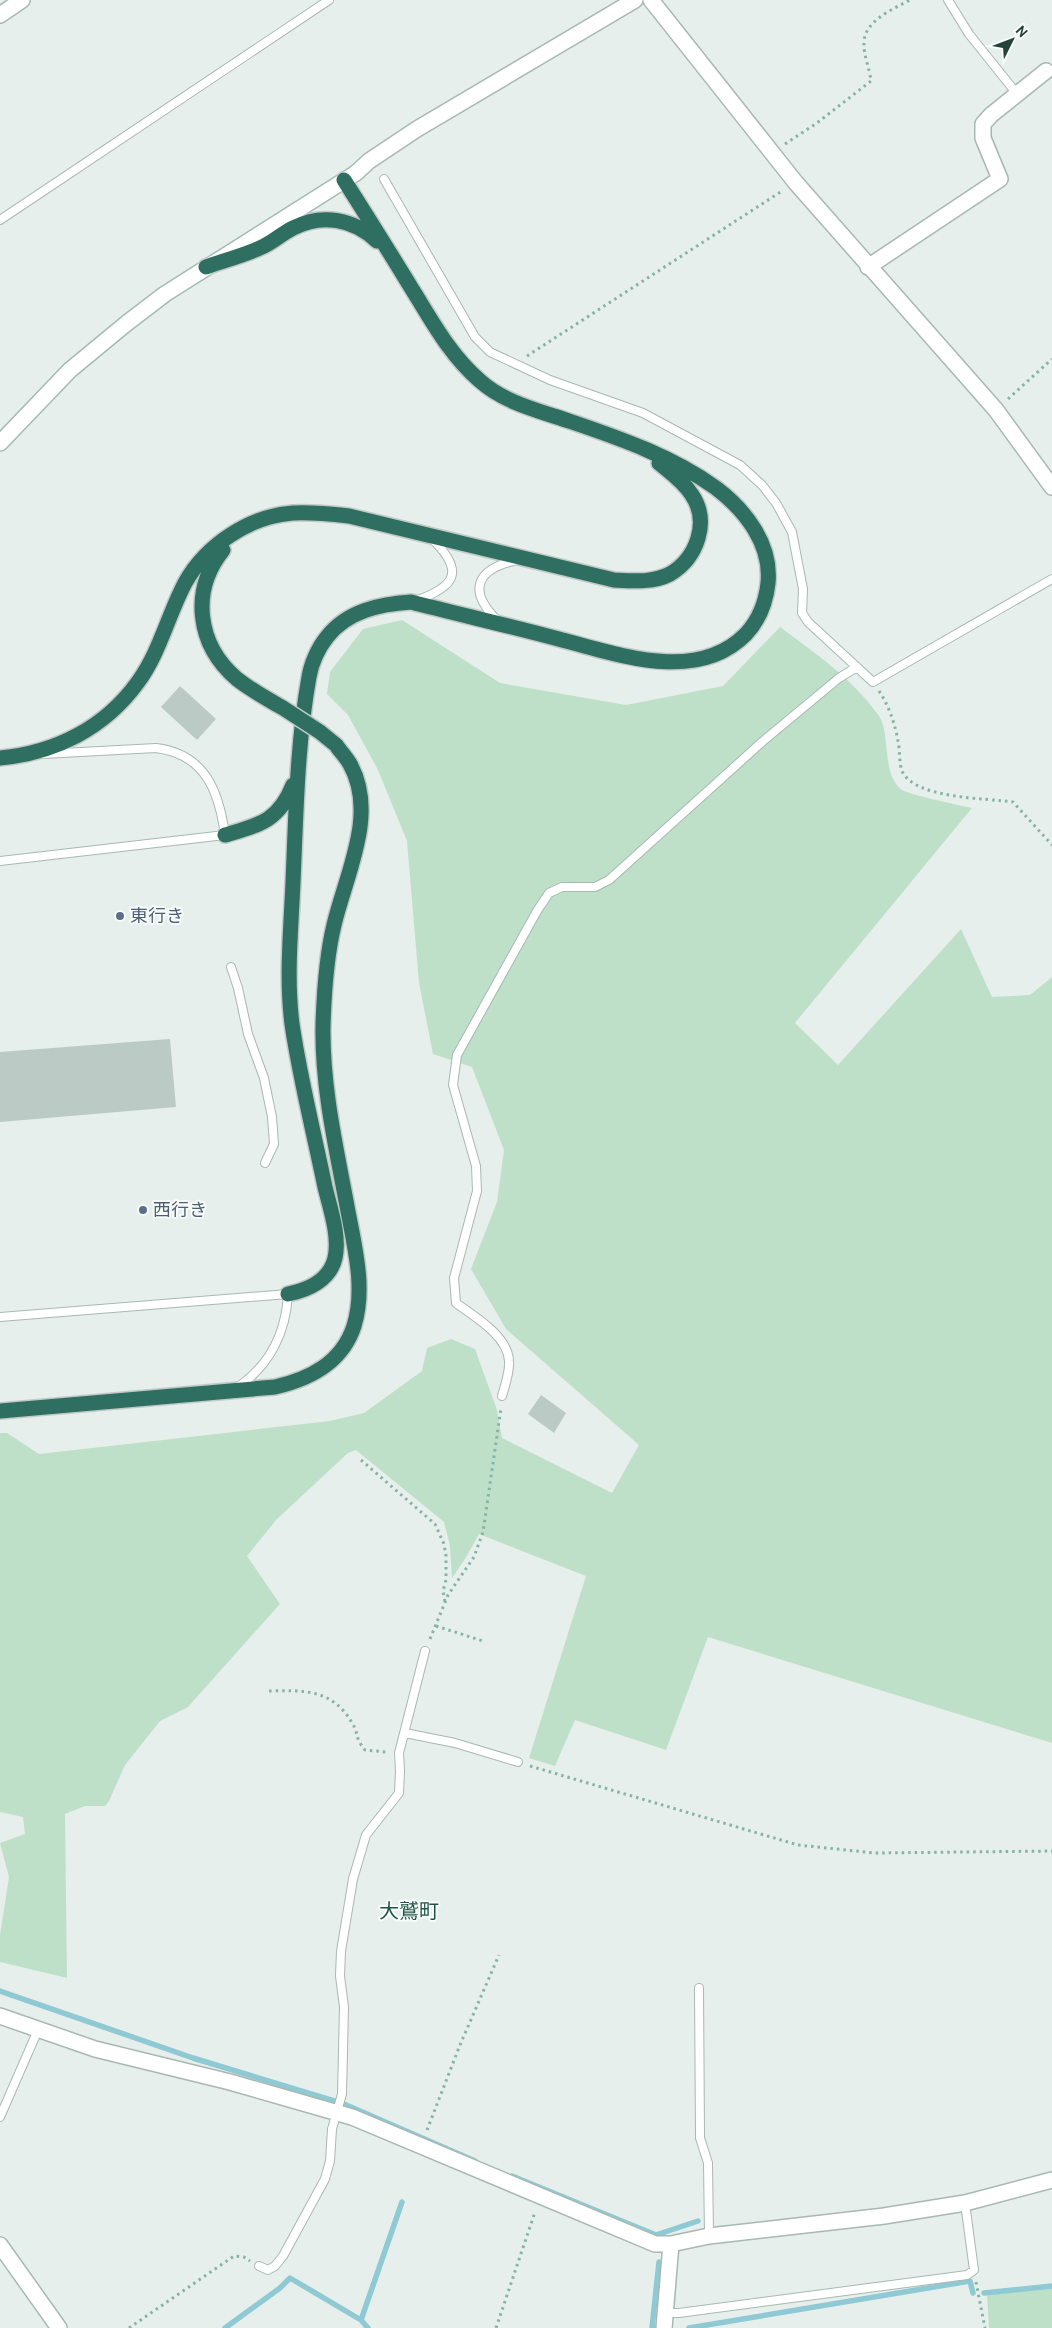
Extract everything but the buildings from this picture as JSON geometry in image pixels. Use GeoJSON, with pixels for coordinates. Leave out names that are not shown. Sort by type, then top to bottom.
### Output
{"type":"FeatureCollection","features":[{"type":"Feature","properties":{"kind":"highway"},"geometry":{"type":"LineString","coordinates":[[288,1294],[304,1291],[317,1284],[328,1272],[335,1258],[334,1227],[299,1066],[288,986],[299,769],[309,675],[316,655],[326,638],[338,625],[368,608],[389,603],[411,602],[630,656],[684,662],[720,654],[737,643],[759,616],[766,598],[769,580],[767,561],[761,541],[750,523],[737,506],[694,473],[639,446],[510,400],[480,381],[448,346],[392,256],[350,176]]}},
{"type":"Feature","properties":{"kind":"highway"},"geometry":{"type":"LineString","coordinates":[[206,267],[264,246],[293,228],[311,221],[329,219],[350,223],[366,231],[392,256]]}},
{"type":"Feature","properties":{"kind":"highway"},"geometry":{"type":"LineString","coordinates":[[0,758],[26,755],[53,748],[75,737],[108,716],[139,681],[149,664],[186,582],[196,568],[225,538],[267,518],[292,513],[349,516],[522,560],[614,580],[653,580],[669,574],[682,564],[693,551],[701,525],[699,510],[693,496],[684,484],[639,446]]}},
{"type":"Feature","properties":{"kind":"highway"},"geometry":{"type":"LineString","coordinates":[[0,1411],[274,1387],[298,1382],[316,1373],[332,1361],[345,1346],[354,1326],[360,1286],[330,1113],[323,1030],[327,960],[334,924],[361,825],[362,801],[358,782],[350,763],[336,746],[320,732],[237,678],[220,662],[209,645],[203,623],[201,604],[204,585],[213,563],[247,526]]}},
{"type":"Feature","properties":{"kind":"highway"},"geometry":{"type":"LineString","coordinates":[[225,835],[259,825],[274,816],[286,801],[299,769]]}},
{"type":"Feature","properties":{"kind":"street"},"geometry":{"type":"LineString","coordinates":[[0,15],[22,0]]}},
{"type":"Feature","properties":{"kind":"street"},"geometry":{"type":"LineString","coordinates":[[0,443],[51,389],[95,348],[165,294],[350,176],[417,129],[635,0]]}},
{"type":"Feature","properties":{"kind":"street"},"geometry":{"type":"LineString","coordinates":[[651,0],[796,183],[868,267],[996,410],[1052,487]]}},
{"type":"Feature","properties":{"kind":"street"},"geometry":{"type":"LineString","coordinates":[[868,267],[1000,179],[983,138],[983,124],[990,115],[1049,67]]}},
{"type":"Feature","properties":{"kind":"street"},"geometry":{"type":"LineString","coordinates":[[0,2016],[95,2049],[220,2080],[337,2113],[421,2145],[645,2241],[671,2244],[709,2236],[884,2216],[965,2203],[1052,2180]]}},
{"type":"Feature","properties":{"kind":"street"},"geometry":{"type":"LineString","coordinates":[[665,2320],[671,2244]]}},
{"type":"Feature","properties":{"kind":"street"},"geometry":{"type":"LineString","coordinates":[[0,2246],[59,2328]]}},
{"type":"Feature","properties":{"kind":"lane"},"geometry":{"type":"LineString","coordinates":[[0,220],[329,0]]}},
{"type":"Feature","properties":{"kind":"lane"},"geometry":{"type":"LineString","coordinates":[[948,0],[969,34],[1017,94]]}},
{"type":"Feature","properties":{"kind":"lane"},"geometry":{"type":"LineString","coordinates":[[384,179],[475,337],[490,352],[550,380],[643,413],[740,465],[762,485],[776,503],[792,532],[803,589],[802,613],[808,622],[873,682],[1052,579]]}},
{"type":"Feature","properties":{"kind":"lane"},"geometry":{"type":"LineString","coordinates":[[411,602],[436,594],[446,587],[452,577],[452,564],[448,555],[429,536]]}},
{"type":"Feature","properties":{"kind":"lane"},"geometry":{"type":"LineString","coordinates":[[502,625],[488,611],[481,600],[478,589],[481,578],[490,569],[501,564],[522,560]]}},
{"type":"Feature","properties":{"kind":"lane"},"geometry":{"type":"LineString","coordinates":[[502,1396],[510,1363],[506,1347],[486,1326],[456,1303],[454,1278],[476,1191],[476,1166],[453,1085],[457,1055],[537,910],[549,893],[562,887],[595,887],[609,880],[762,742],[839,678],[856,667]]}},
{"type":"Feature","properties":{"kind":"lane"},"geometry":{"type":"LineString","coordinates":[[0,860],[225,835],[221,806],[213,787],[201,770],[187,757],[172,750],[156,748],[26,755]]}},
{"type":"Feature","properties":{"kind":"lane"},"geometry":{"type":"LineString","coordinates":[[231,967],[238,988],[248,1034],[264,1078],[272,1117],[274,1144],[265,1163]]}},
{"type":"Feature","properties":{"kind":"lane"},"geometry":{"type":"LineString","coordinates":[[0,1318],[288,1294],[287,1316],[266,1361],[252,1378],[234,1390]]}},
{"type":"Feature","properties":{"kind":"lane"},"geometry":{"type":"LineString","coordinates":[[259,2266],[268,2270],[275,2266],[283,2256],[325,2179],[330,2161],[332,2128],[342,2094],[344,2007],[340,1976],[341,1951],[353,1879],[366,1836],[392,1805],[399,1793],[399,1752],[406,1733],[425,1652]]}},
{"type":"Feature","properties":{"kind":"lane"},"geometry":{"type":"LineString","coordinates":[[406,1733],[455,1743],[518,1762]]}},
{"type":"Feature","properties":{"kind":"lane"},"geometry":{"type":"LineString","coordinates":[[699,1988],[700,2138],[708,2163],[709,2236]]}},
{"type":"Feature","properties":{"kind":"lane"},"geometry":{"type":"LineString","coordinates":[[0,2117],[38,2030]]}},
{"type":"Feature","properties":{"kind":"lane"},"geometry":{"type":"LineString","coordinates":[[665,2320],[678,2313],[958,2277],[972,2273],[974,2270],[965,2203]]}},
{"type":"Feature","properties":{"kind":"path"},"geometry":{"type":"LineString","coordinates":[[772,152],[817,123],[871,81],[864,44],[867,31],[881,16],[910,0]]}},
{"type":"Feature","properties":{"kind":"path"},"geometry":{"type":"LineString","coordinates":[[514,364],[796,183]]}},
{"type":"Feature","properties":{"kind":"path"},"geometry":{"type":"LineString","coordinates":[[996,410],[1052,359]]}},
{"type":"Feature","properties":{"kind":"path"},"geometry":{"type":"LineString","coordinates":[[873,682],[887,703],[898,738],[902,772],[912,782],[925,789],[950,795],[1013,802],[1052,846]]}},
{"type":"Feature","properties":{"kind":"path"},"geometry":{"type":"LineString","coordinates":[[425,1652],[448,1595],[474,1557],[483,1532],[502,1396]]}},
{"type":"Feature","properties":{"kind":"path"},"geometry":{"type":"LineString","coordinates":[[361,1460],[435,1524],[444,1544],[446,1556],[446,1580],[443,1591],[445,1603]]}},
{"type":"Feature","properties":{"kind":"path"},"geometry":{"type":"LineString","coordinates":[[436,1626],[483,1641]]}},
{"type":"Feature","properties":{"kind":"path"},"geometry":{"type":"LineString","coordinates":[[269,1692],[311,1692],[325,1695],[341,1709],[353,1724],[356,1740],[365,1750],[399,1752]]}},
{"type":"Feature","properties":{"kind":"path"},"geometry":{"type":"LineString","coordinates":[[518,1762],[798,1845],[875,1853],[1052,1851]]}},
{"type":"Feature","properties":{"kind":"path"},"geometry":{"type":"LineString","coordinates":[[421,2145],[460,2045],[499,1956]]}},
{"type":"Feature","properties":{"kind":"path"},"geometry":{"type":"LineString","coordinates":[[496,2328],[540,2197]]}},
{"type":"Feature","properties":{"kind":"path"},"geometry":{"type":"LineString","coordinates":[[129,2328],[234,2256],[244,2257],[259,2266]]}},
{"type":"Feature","properties":{"kind":"path"},"geometry":{"type":"LineString","coordinates":[[972,2273],[978,2286],[985,2328]]}},
{"type":"Feature","properties":{"kind":"green space"},"geometry":{"type":"Polygon","coordinates":[[[402,620],[500,683],[626,705],[723,686],[780,627],[845,678],[879,716],[885,733],[891,774],[895,783],[902,790],[972,808],[795,1023],[838,1065],[961,929],[992,997],[1030,995],[1052,977],[1052,1743],[708,1637],[666,1750],[575,1720],[555,1766],[529,1758],[586,1576],[479,1534],[452,1578],[450,1546],[444,1522],[356,1450],[348,1453],[277,1519],[247,1556],[280,1604],[188,1707],[160,1721],[125,1765],[105,1806],[85,1806],[65,1814],[67,1978],[0,1962],[0,1935],[9,1877],[0,1843],[25,1834],[23,1817],[0,1812],[0,1433],[7,1433],[39,1454],[330,1421],[364,1413],[422,1371],[427,1348],[451,1339],[475,1349],[497,1410],[502,1438],[612,1493],[639,1445],[506,1329],[471,1269],[497,1202],[504,1150],[472,1067],[433,1054],[419,983],[407,841],[378,770],[348,715],[327,694],[330,672],[363,629],[402,620]]]}},
{"type":"Feature","properties":{"kind":"green space"},"geometry":{"type":"Polygon","coordinates":[[[1052,2288],[1052,2328],[989,2328],[987,2295],[1052,2288]]]}},
{"type":"Feature","properties":{"kind":"waterway"},"geometry":{"type":"LineString","coordinates":[[0,1991],[193,2058],[344,2104],[475,2161]]}},
{"type":"Feature","properties":{"kind":"waterway"},"geometry":{"type":"LineString","coordinates":[[512,2176],[656,2235],[698,2221]]}},
{"type":"Feature","properties":{"kind":"waterway"},"geometry":{"type":"LineString","coordinates":[[368,2328],[361,2320],[402,2202]]}},
{"type":"Feature","properties":{"kind":"waterway"},"geometry":{"type":"LineString","coordinates":[[652,2328],[659,2262]]}},
{"type":"Feature","properties":{"kind":"waterway"},"geometry":{"type":"LineString","coordinates":[[225,2328],[280,2288],[290,2278],[361,2320]]}},
{"type":"Feature","properties":{"kind":"waterway"},"geometry":{"type":"LineString","coordinates":[[689,2328],[970,2281],[973,2293]]}},
{"type":"Feature","properties":{"kind":"waterway"},"geometry":{"type":"LineString","coordinates":[[984,2293],[1052,2286]]}},
{"type":"Feature","properties":{"kind":"place","name":"東行き"},"geometry":{"type":"Point","coordinates":[120,916]}},
{"type":"Feature","properties":{"kind":"place","name":"西行き"},"geometry":{"type":"Point","coordinates":[143,1210]}},
{"type":"Feature","properties":{"kind":"district","name":"大鷲町"},"geometry":{"type":"Point","coordinates":[409,1911]}}]}
